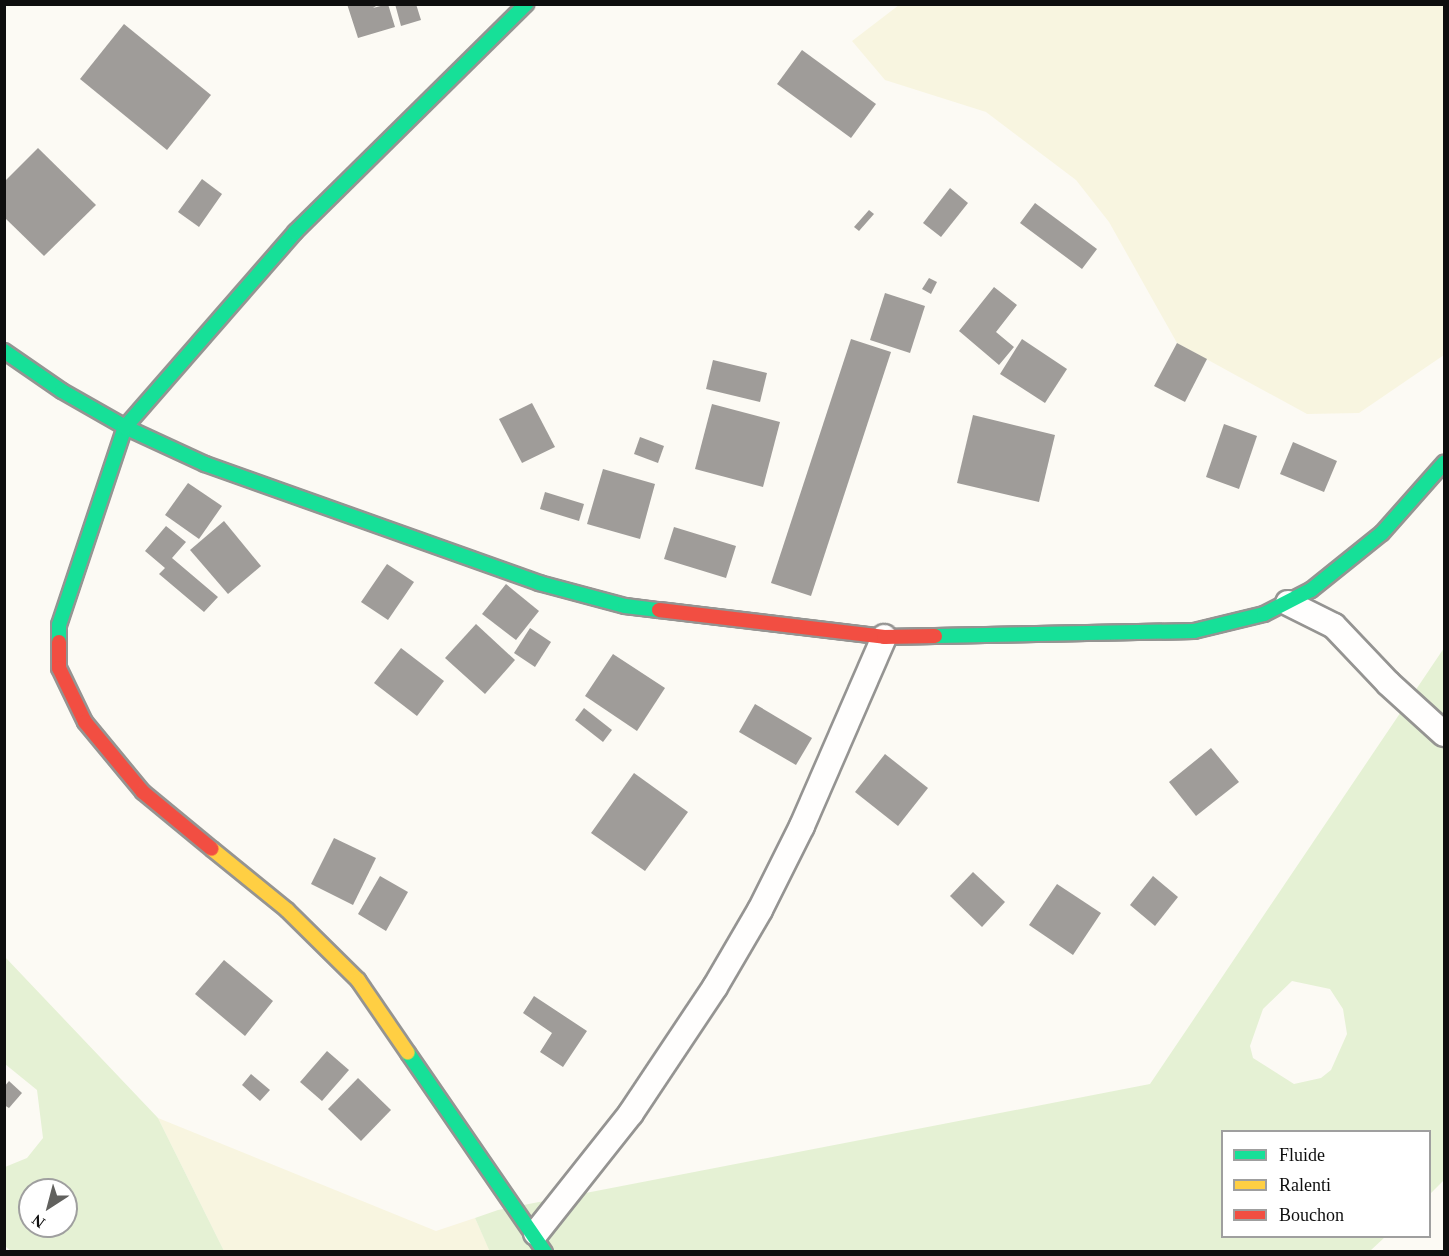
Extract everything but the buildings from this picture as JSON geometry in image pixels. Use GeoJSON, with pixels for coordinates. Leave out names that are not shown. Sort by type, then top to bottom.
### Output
{"type":"FeatureCollection","features":[{"type":"Feature","properties":{"kind":"street"},"geometry":{"type":"LineString","coordinates":[[526,4],[295,232],[125,428],[59,625],[59,668],[85,722],[143,792],[286,910],[358,980],[540,1242],[631,1113],[755,919],[802,826],[884,638]]}},
{"type":"Feature","properties":{"kind":"street"},"geometry":{"type":"LineString","coordinates":[[4,351],[62,391],[125,428],[205,464],[382,530],[579,595],[625,606],[884,638],[1194,631],[1232,624],[1288,603],[1311,590],[1382,533],[1444,463]]}},
{"type":"Feature","properties":{"kind":"street"},"geometry":{"type":"LineString","coordinates":[[1288,603],[1334,626],[1388,683],[1444,734]]}},
{"type":"Feature","properties":{"kind":"shaded area"},"geometry":{"type":"Polygon","coordinates":[[[899,5],[1444,5],[1444,355],[1359,413],[1307,414],[1177,343],[1109,222],[1076,180],[986,112],[885,80],[852,41],[899,5]]]}},
{"type":"Feature","properties":{"kind":"shaded area"},"geometry":{"type":"Polygon","coordinates":[[[158,1118],[436,1231],[475,1218],[490,1251],[224,1251],[158,1118]]]}},
{"type":"Feature","properties":{"kind":"green space"},"geometry":{"type":"Polygon","coordinates":[[[1444,648],[1444,1180],[1431,1193],[1431,1130],[1221,1130],[1221,1238],[1384,1238],[1370,1251],[490,1252],[475,1218],[498,1210],[1150,1084],[1444,648]],[[1292,981],[1263,1009],[1250,1046],[1253,1058],[1294,1084],[1321,1078],[1331,1070],[1347,1034],[1343,1009],[1330,989],[1292,981]]]}},
{"type":"Feature","properties":{"kind":"green space"},"geometry":{"type":"Polygon","coordinates":[[[5,957],[158,1118],[224,1251],[12,1252],[5,1246],[5,1167],[27,1158],[43,1138],[37,1090],[5,1064],[5,957]]]}},
{"type":"Feature","properties":{"kind":"traffic: fast"},"geometry":{"type":"LineString","coordinates":[[59,642],[59,625],[125,427],[295,232],[526,4]]}},
{"type":"Feature","properties":{"kind":"traffic: fast"},"geometry":{"type":"LineString","coordinates":[[4,351],[62,391],[125,427],[205,464],[539,583],[625,606],[659,610]]}},
{"type":"Feature","properties":{"kind":"traffic: fast"},"geometry":{"type":"LineString","coordinates":[[935,636],[1194,631],[1264,614],[1311,590],[1382,533],[1444,463]]}},
{"type":"Feature","properties":{"kind":"traffic: fast"},"geometry":{"type":"LineString","coordinates":[[408,1053],[545,1252]]}},
{"type":"Feature","properties":{"kind":"traffic: slow"},"geometry":{"type":"LineString","coordinates":[[212,849],[287,910],[358,980],[408,1053]]}},
{"type":"Feature","properties":{"kind":"traffic: jam"},"geometry":{"type":"LineString","coordinates":[[659,610],[884,637],[935,636]]}},
{"type":"Feature","properties":{"kind":"traffic: jam"},"geometry":{"type":"LineString","coordinates":[[59,642],[59,668],[85,722],[143,792],[212,849]]}}]}
